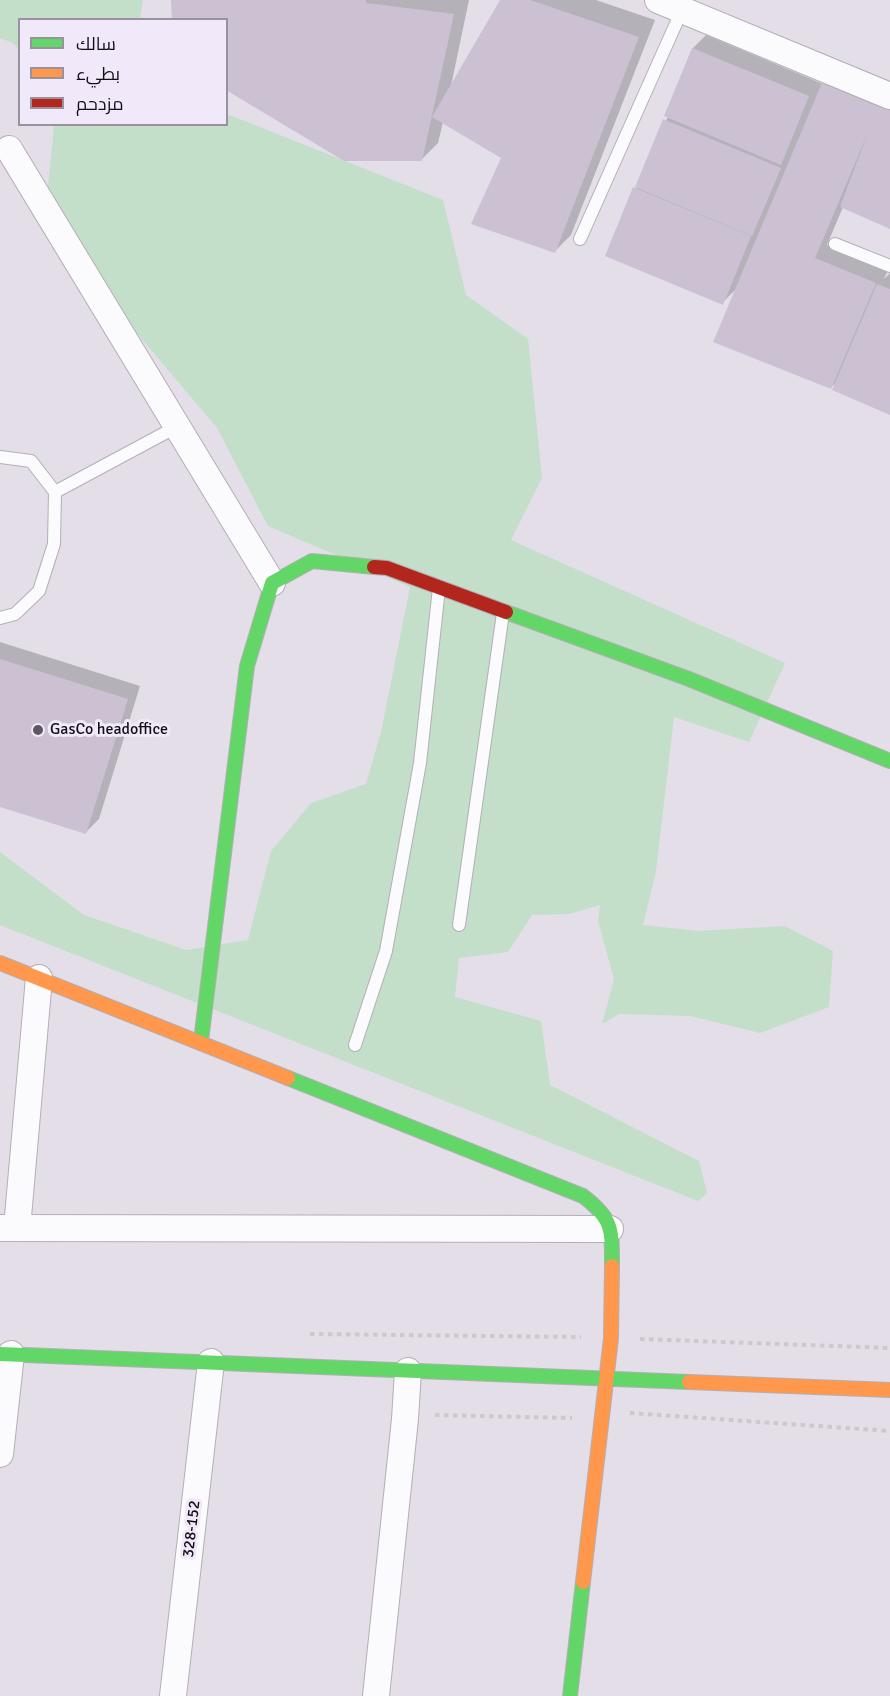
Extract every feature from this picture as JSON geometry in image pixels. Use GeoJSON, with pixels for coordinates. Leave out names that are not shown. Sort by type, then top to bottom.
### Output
{"type":"FeatureCollection","features":[{"type":"Feature","properties":{"kind":"street"},"geometry":{"type":"LineString","coordinates":[[658,0],[890,96]]}},
{"type":"Feature","properties":{"kind":"street"},"geometry":{"type":"LineString","coordinates":[[9,149],[272,584]]}},
{"type":"Feature","properties":{"kind":"street"},"geometry":{"type":"LineString","coordinates":[[201,1041],[247,666],[272,584],[312,561],[387,568],[689,679],[890,761]]}},
{"type":"Feature","properties":{"kind":"street"},"geometry":{"type":"LineString","coordinates":[[0,963],[201,1041],[583,1196],[604,1212],[610,1229],[612,1260],[611,1338],[570,1696]]}},
{"type":"Feature","properties":{"kind":"street"},"geometry":{"type":"LineString","coordinates":[[39,978],[9,1228],[610,1229]]}},
{"type":"Feature","properties":{"kind":"street"},"geometry":{"type":"LineString","coordinates":[[0,1454],[5,1354],[890,1390]]}},
{"type":"Feature","properties":{"kind":"street","name":"328-152"},"geometry":{"type":"LineString","coordinates":[[172,1696],[211,1362]]}},
{"type":"Feature","properties":{"kind":"street"},"geometry":{"type":"LineString","coordinates":[[376,1696],[408,1371]]}},
{"type":"Feature","properties":{"kind":"lane"},"geometry":{"type":"LineString","coordinates":[[580,239],[682,10]]}},
{"type":"Feature","properties":{"kind":"lane"},"geometry":{"type":"LineString","coordinates":[[835,244],[890,266]]}},
{"type":"Feature","properties":{"kind":"lane"},"geometry":{"type":"LineString","coordinates":[[55,492],[178,426]]}},
{"type":"Feature","properties":{"kind":"lane"},"geometry":{"type":"LineString","coordinates":[[0,457],[30,461],[55,492],[54,544],[39,591],[15,614],[0,618]]}},
{"type":"Feature","properties":{"kind":"lane"},"geometry":{"type":"LineString","coordinates":[[355,1045],[388,940],[420,763],[440,587]]}},
{"type":"Feature","properties":{"kind":"lane"},"geometry":{"type":"LineString","coordinates":[[459,925],[503,609]]}},
{"type":"Feature","properties":{"kind":"path"},"geometry":{"type":"LineString","coordinates":[[299,1334],[611,1338],[890,1348]]}},
{"type":"Feature","properties":{"kind":"path"},"geometry":{"type":"LineString","coordinates":[[435,1414],[603,1417],[634,1412],[890,1431]]}},
{"type":"Feature","properties":{"kind":"green space"},"geometry":{"type":"Polygon","coordinates":[[[0,0],[143,0],[140,18],[18,18],[18,48],[13,43],[0,38],[0,0]]]}},
{"type":"Feature","properties":{"kind":"green space"},"geometry":{"type":"Polygon","coordinates":[[[228,114],[443,200],[466,295],[528,339],[542,478],[511,540],[785,663],[749,742],[674,717],[656,871],[643,925],[698,931],[785,926],[833,951],[829,1007],[760,1033],[690,1016],[619,1014],[602,1024],[614,979],[598,921],[600,905],[569,914],[532,915],[508,952],[459,958],[455,997],[541,1021],[550,1085],[699,1161],[707,1193],[698,1201],[0,925],[0,852],[84,915],[186,950],[248,940],[271,851],[311,803],[366,784],[381,732],[410,587],[268,526],[217,428],[130,325],[48,188],[54,126],[228,126],[228,114]]]}},
{"type":"Feature","properties":{"kind":"building"},"geometry":{"type":"Polygon","coordinates":[[[171,0],[366,0],[366,3],[454,14],[422,161],[344,161],[228,91],[228,18],[172,18],[171,0]]]}},
{"type":"Feature","properties":{"kind":"building"},"geometry":{"type":"Polygon","coordinates":[[[500,0],[530,0],[639,37],[555,253],[471,224],[501,158],[432,117],[500,0]]]}},
{"type":"Feature","properties":{"kind":"building"},"geometry":{"type":"Polygon","coordinates":[[[692,48],[809,96],[781,165],[664,116],[692,48]]]}},
{"type":"Feature","properties":{"kind":"building"},"geometry":{"type":"Polygon","coordinates":[[[822,83],[879,107],[885,101],[890,103],[890,229],[840,207],[869,130],[815,258],[876,283],[831,389],[713,342],[822,83]]]}},
{"type":"Feature","properties":{"kind":"building"},"geometry":{"type":"Polygon","coordinates":[[[663,119],[781,168],[752,236],[635,187],[663,119]]]}},
{"type":"Feature","properties":{"kind":"building"},"geometry":{"type":"Polygon","coordinates":[[[633,187],[751,236],[723,305],[605,256],[633,187]]]}},
{"type":"Feature","properties":{"kind":"building"},"geometry":{"type":"Polygon","coordinates":[[[877,284],[890,289],[890,415],[832,390],[877,284]]]}},
{"type":"Feature","properties":{"kind":"building"},"geometry":{"type":"Polygon","coordinates":[[[0,659],[128,699],[86,834],[0,807],[0,659]]]}},
{"type":"Feature","properties":{"kind":"traffic: fast"},"geometry":{"type":"LineString","coordinates":[[201,1041],[247,666],[272,583],[312,561],[374,567]]}},
{"type":"Feature","properties":{"kind":"traffic: fast"},"geometry":{"type":"LineString","coordinates":[[506,612],[689,679],[890,761]]}},
{"type":"Feature","properties":{"kind":"traffic: fast"},"geometry":{"type":"LineString","coordinates":[[288,1078],[583,1196],[600,1211],[609,1226],[612,1266]]}},
{"type":"Feature","properties":{"kind":"traffic: fast"},"geometry":{"type":"LineString","coordinates":[[0,1354],[689,1382]]}},
{"type":"Feature","properties":{"kind":"traffic: fast"},"geometry":{"type":"LineString","coordinates":[[570,1696],[583,1582]]}},
{"type":"Feature","properties":{"kind":"traffic: slow"},"geometry":{"type":"LineString","coordinates":[[0,963],[288,1078]]}},
{"type":"Feature","properties":{"kind":"traffic: slow"},"geometry":{"type":"LineString","coordinates":[[583,1582],[611,1338],[612,1266]]}},
{"type":"Feature","properties":{"kind":"traffic: slow"},"geometry":{"type":"LineString","coordinates":[[689,1382],[890,1390]]}},
{"type":"Feature","properties":{"kind":"traffic: jam"},"geometry":{"type":"LineString","coordinates":[[374,567],[387,568],[506,612]]}},
{"type":"Feature","properties":{"kind":"place","name":"GasCo headoffice"},"geometry":{"type":"Point","coordinates":[38,730]}}]}
